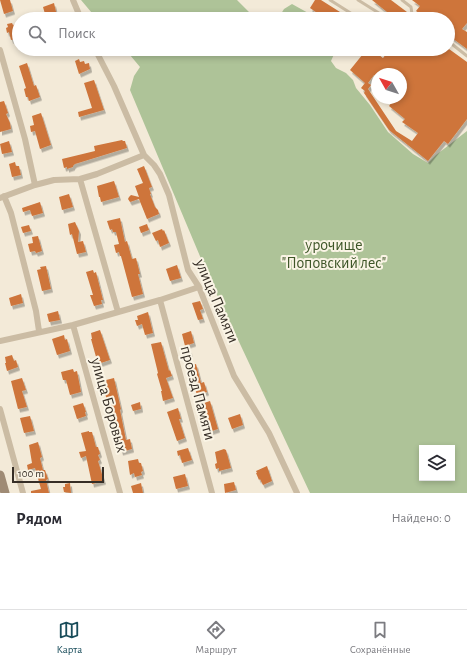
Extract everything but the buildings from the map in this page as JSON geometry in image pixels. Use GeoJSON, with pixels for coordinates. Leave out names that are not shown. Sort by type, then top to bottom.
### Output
{"type":"FeatureCollection","features":[{"type":"Feature","properties":{"kind":"main road"},"geometry":{"type":"LineString","coordinates":[[0,475],[5,493]]}},
{"type":"Feature","properties":{"kind":"street"},"geometry":{"type":"LineString","coordinates":[[73,0],[78,12]]}},
{"type":"Feature","properties":{"kind":"street"},"geometry":{"type":"LineString","coordinates":[[0,50],[25,139],[35,185]]}},
{"type":"Feature","properties":{"kind":"street","name":"улица Памяти"},"geometry":{"type":"LineString","coordinates":[[99,56],[114,86],[144,155],[154,165],[160,174],[169,195],[188,270],[199,287],[234,376],[269,433],[297,493]]}},
{"type":"Feature","properties":{"kind":"street"},"geometry":{"type":"LineString","coordinates":[[39,331],[36,311],[11,213],[2,197],[54,180],[80,179],[97,174],[144,155]]}},
{"type":"Feature","properties":{"kind":"street"},"geometry":{"type":"LineString","coordinates":[[80,179],[118,312]]}},
{"type":"Feature","properties":{"kind":"street"},"geometry":{"type":"LineString","coordinates":[[0,340],[73,325],[199,287]]}},
{"type":"Feature","properties":{"kind":"street","name":"проезд Памяти"},"geometry":{"type":"LineString","coordinates":[[160,300],[212,493]]}},
{"type":"Feature","properties":{"kind":"street","name":"улица Боровых"},"geometry":{"type":"LineString","coordinates":[[73,325],[120,493]]}},
{"type":"Feature","properties":{"kind":"street"},"geometry":{"type":"LineString","coordinates":[[0,409],[23,493]]}},
{"type":"Feature","properties":{"kind":"lane"},"geometry":{"type":"LineString","coordinates":[[330,0],[349,12]]}},
{"type":"Feature","properties":{"kind":"lane"},"geometry":{"type":"LineString","coordinates":[[358,0],[377,12]]}},
{"type":"Feature","properties":{"kind":"lane"},"geometry":{"type":"LineString","coordinates":[[402,0],[411,7],[412,12]]}},
{"type":"Feature","properties":{"kind":"lane"},"geometry":{"type":"LineString","coordinates":[[455,47],[467,56]]}},
{"type":"Feature","properties":{"kind":"green space"},"geometry":{"type":"Polygon","coordinates":[[[81,0],[237,0],[249,12],[91,12],[81,0]]]}},
{"type":"Feature","properties":{"kind":"green space"},"geometry":{"type":"Polygon","coordinates":[[[292,4],[306,12],[282,12],[292,4]]]}},
{"type":"Feature","properties":{"kind":"green space","name":"урочище \"Поповский лес\""},"geometry":{"type":"Polygon","coordinates":[[[131,56],[333,56],[331,61],[336,68],[346,73],[353,80],[356,88],[370,105],[388,132],[413,154],[428,163],[467,131],[467,493],[310,493],[210,280],[130,90],[134,76],[140,67],[131,56]]]}}]}
